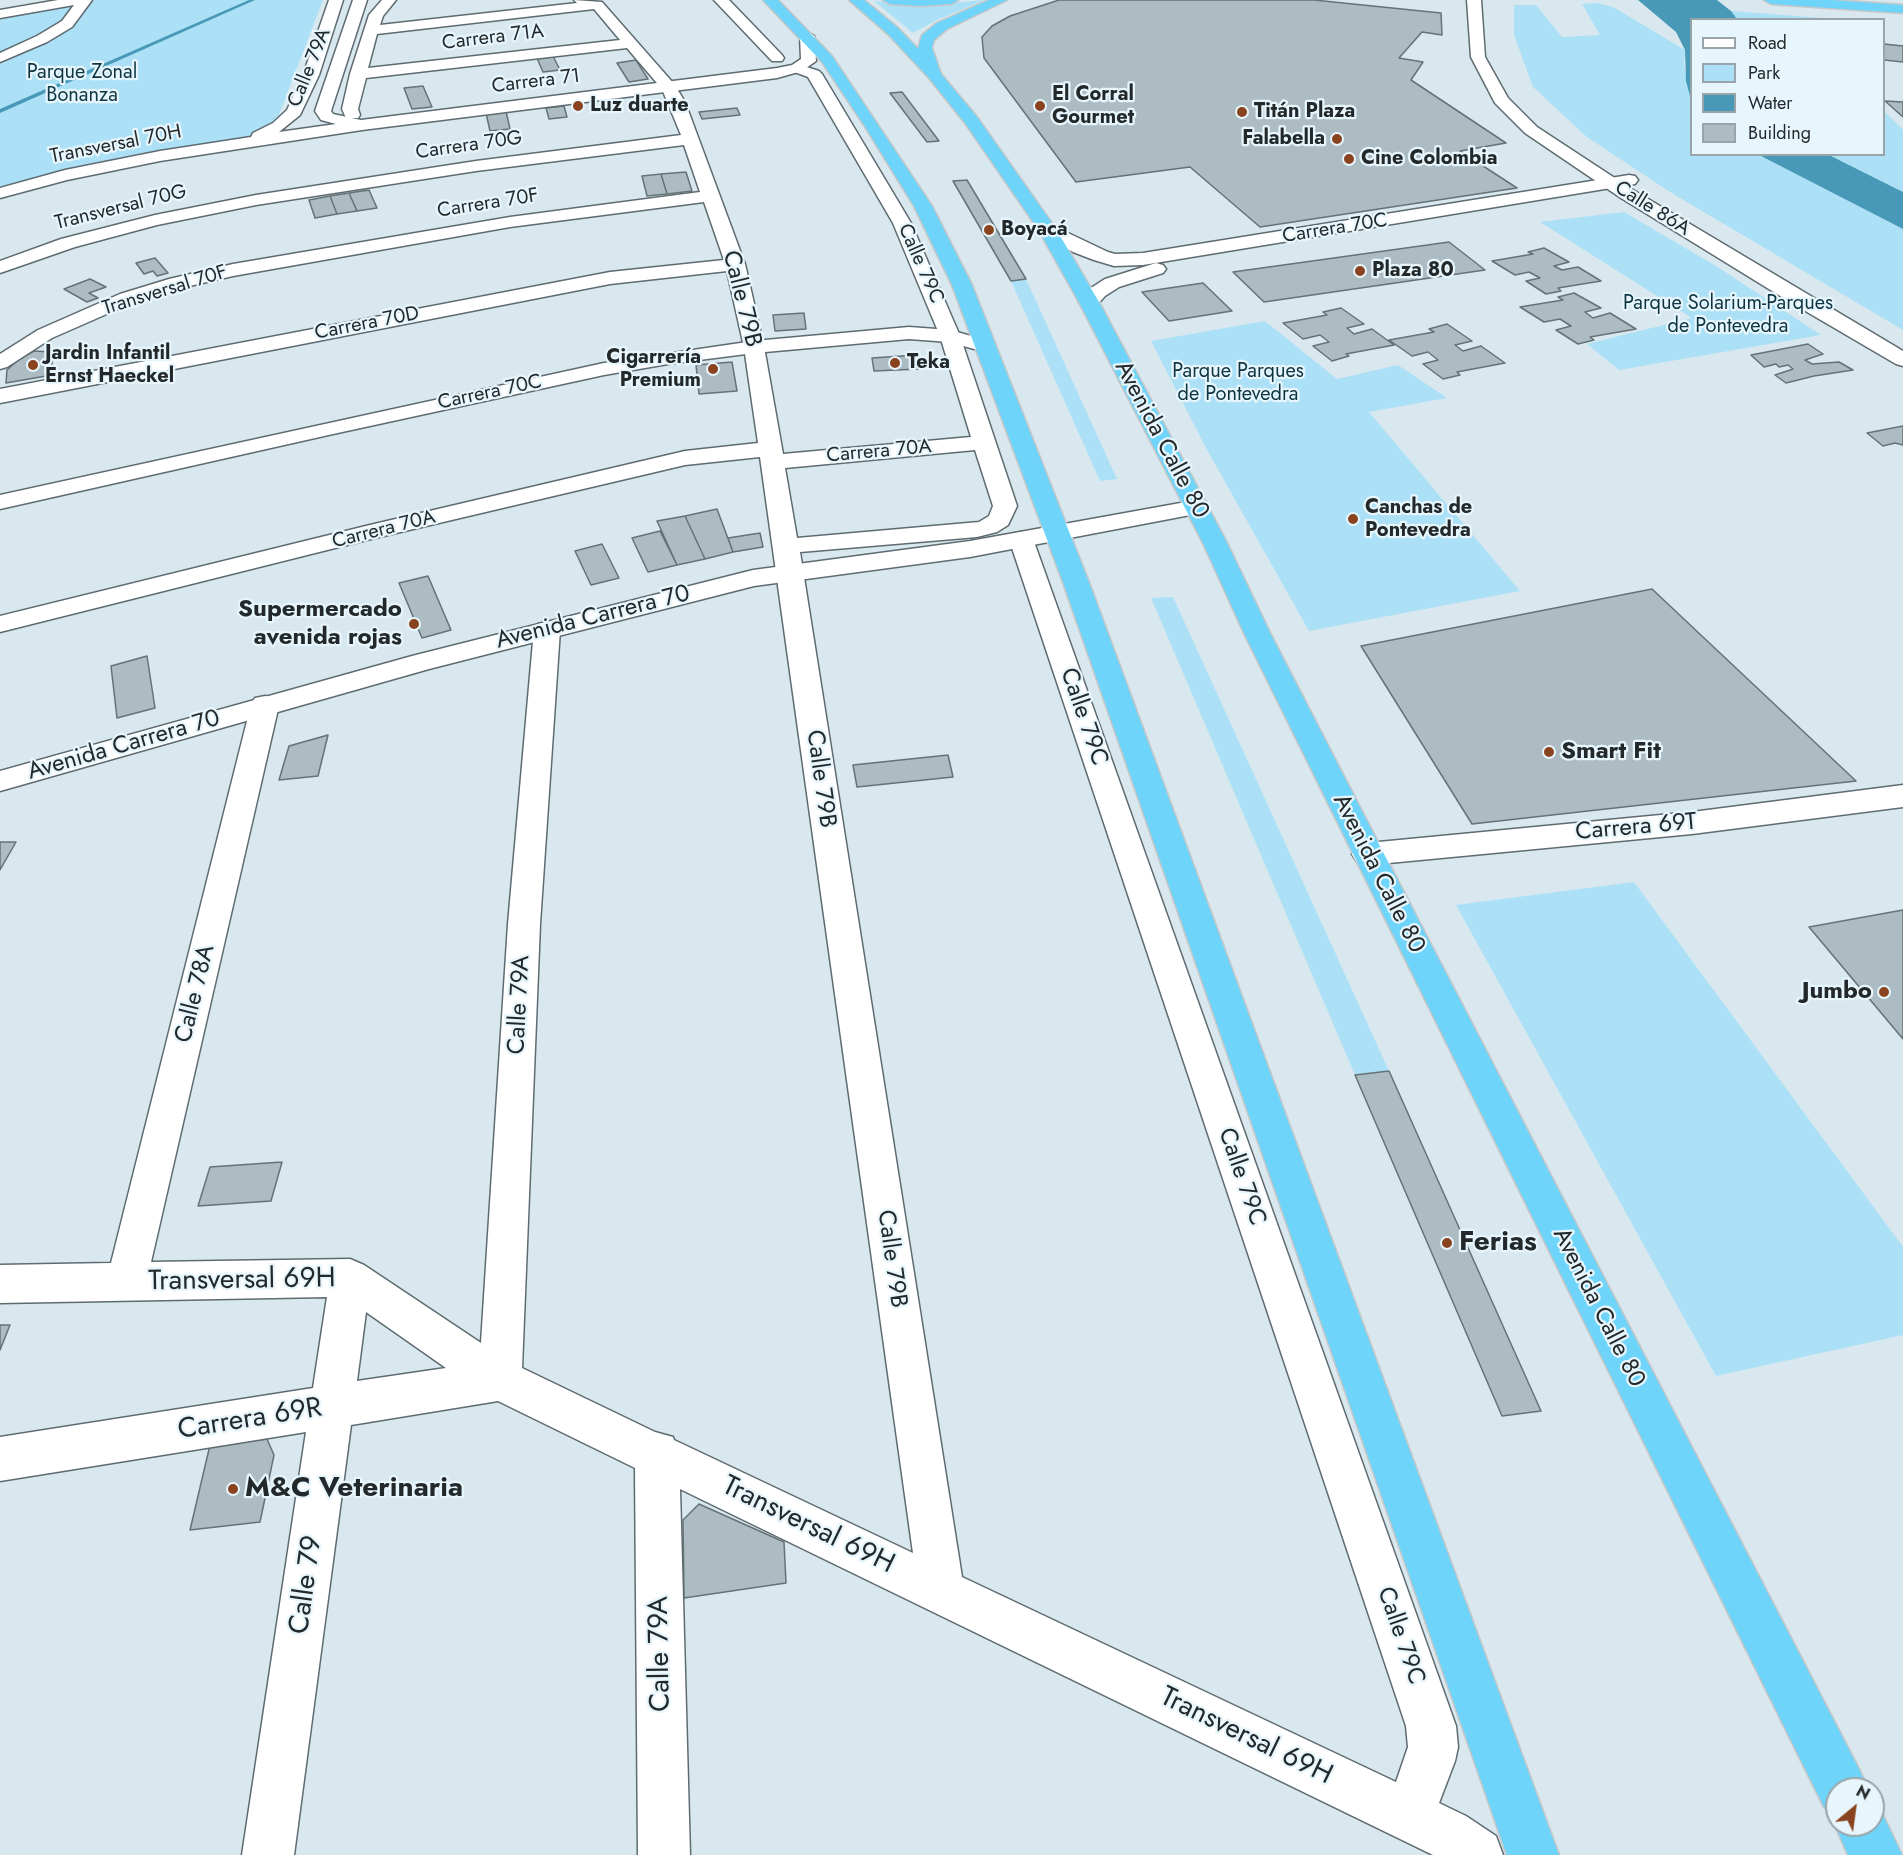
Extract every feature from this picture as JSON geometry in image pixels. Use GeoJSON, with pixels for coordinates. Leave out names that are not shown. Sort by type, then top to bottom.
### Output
{"type":"FeatureCollection","features":[{"type":"Feature","properties":{"kind":"highway"},"geometry":{"type":"LineString","coordinates":[[770,0],[827,59],[872,125],[923,206],[962,285],[985,346],[1026,531],[1533,1855]]}},
{"type":"Feature","properties":{"kind":"highway","name":"Avenida Calle 80"},"geometry":{"type":"LineString","coordinates":[[856,0],[878,17],[934,75],[971,120],[1047,229],[1089,302],[1197,507],[1262,644],[1836,1777]]}},
{"type":"Feature","properties":{"kind":"highway"},"geometry":{"type":"LineString","coordinates":[[890,0],[951,0]]}},
{"type":"Feature","properties":{"kind":"highway"},"geometry":{"type":"LineString","coordinates":[[934,75],[925,48],[927,38],[942,26],[1000,0]]}},
{"type":"Feature","properties":{"kind":"highway"},"geometry":{"type":"LineString","coordinates":[[1771,0],[1903,9]]}},
{"type":"Feature","properties":{"kind":"highway"},"geometry":{"type":"LineString","coordinates":[[1867,1837],[1876,1855]]}},
{"type":"Feature","properties":{"kind":"street"},"geometry":{"type":"LineString","coordinates":[[0,14],[83,0]]}},
{"type":"Feature","properties":{"kind":"street"},"geometry":{"type":"LineString","coordinates":[[0,58],[42,39],[67,24],[83,0]]}},
{"type":"Feature","properties":{"kind":"street","name":"Calle 79A"},"geometry":{"type":"LineString","coordinates":[[241,143],[279,126],[294,112],[311,75],[336,0]]}},
{"type":"Feature","properties":{"kind":"street","name":"Calle 79A"},"geometry":{"type":"LineString","coordinates":[[360,0],[323,111],[327,117],[339,122],[357,120],[350,109],[358,74],[376,15],[389,0]]}},
{"type":"Feature","properties":{"kind":"street"},"geometry":{"type":"LineString","coordinates":[[721,0],[777,58]]}},
{"type":"Feature","properties":{"kind":"street","name":"Calle 86A"},"geometry":{"type":"LineString","coordinates":[[1474,0],[1478,57],[1502,100],[1532,130],[1628,187],[1903,341]]}},
{"type":"Feature","properties":{"kind":"street"},"geometry":{"type":"LineString","coordinates":[[370,30],[589,3]]}},
{"type":"Feature","properties":{"kind":"street","name":"Calle 79B"},"geometry":{"type":"LineString","coordinates":[[589,3],[632,42],[669,87],[677,102],[735,264],[754,347],[788,559],[941,1590]]}},
{"type":"Feature","properties":{"kind":"street"},"geometry":{"type":"LineString","coordinates":[[797,68],[808,61],[807,36]]}},
{"type":"Feature","properties":{"kind":"street","name":"Carrera 71A"},"geometry":{"type":"LineString","coordinates":[[358,74],[632,42]]}},
{"type":"Feature","properties":{"kind":"street","name":"Carrera 71"},"geometry":{"type":"LineString","coordinates":[[241,143],[357,120],[669,87],[797,68]]}},
{"type":"Feature","properties":{"kind":"street","name":"Calle 79C"},"geometry":{"type":"LineString","coordinates":[[797,68],[814,74],[902,223],[950,336],[1005,506],[1026,531],[1431,1726],[1433,1747],[1430,1761],[1408,1815]]}},
{"type":"Feature","properties":{"kind":"street","name":"Calle 86A"},"geometry":{"type":"LineString","coordinates":[[1518,95],[1628,187],[1797,298],[1903,360]]}},
{"type":"Feature","properties":{"kind":"street","name":"Carrera 70G"},"geometry":{"type":"LineString","coordinates":[[256,200],[476,166],[689,139]]}},
{"type":"Feature","properties":{"kind":"street","name":"Transversal 70H"},"geometry":{"type":"LineString","coordinates":[[0,193],[65,175],[241,143]]}},
{"type":"Feature","properties":{"kind":"street","name":"Carrera 70C"},"geometry":{"type":"LineString","coordinates":[[1047,229],[1080,248],[1101,256],[1114,260],[1143,259],[1628,187]]}},
{"type":"Feature","properties":{"kind":"street","name":"Carrera 70C"},"geometry":{"type":"LineString","coordinates":[[1089,302],[1098,292],[1112,283],[1155,269],[1628,187]]}},
{"type":"Feature","properties":{"kind":"street","name":"Carrera 70F"},"geometry":{"type":"LineString","coordinates":[[271,263],[510,222],[712,196]]}},
{"type":"Feature","properties":{"kind":"street","name":"Transversal 70G"},"geometry":{"type":"LineString","coordinates":[[0,267],[68,243],[144,223],[256,200]]}},
{"type":"Feature","properties":{"kind":"street","name":"Transversal 70F"},"geometry":{"type":"LineString","coordinates":[[0,363],[45,334],[127,298],[176,283],[271,263]]}},
{"type":"Feature","properties":{"kind":"street","name":"Carrera 70D"},"geometry":{"type":"LineString","coordinates":[[0,396],[610,278],[735,264]]}},
{"type":"Feature","properties":{"kind":"street","name":"Carrera 70C"},"geometry":{"type":"LineString","coordinates":[[0,502],[604,369],[754,347],[909,333],[950,336],[985,346]]}},
{"type":"Feature","properties":{"kind":"street","name":"Carrera 70A"},"geometry":{"type":"LineString","coordinates":[[0,624],[686,458],[986,442]]}},
{"type":"Feature","properties":{"kind":"street","name":"Avenida Carrera 70"},"geometry":{"type":"LineString","coordinates":[[0,781],[265,705],[724,585],[788,559],[970,549],[1026,531],[1197,507]]}},
{"type":"Feature","properties":{"kind":"street","name":"Calle 79A"},"geometry":{"type":"LineString","coordinates":[[500,1380],[524,924],[547,630]]}},
{"type":"Feature","properties":{"kind":"street","name":"Calle 78A"},"geometry":{"type":"LineString","coordinates":[[126,1283],[265,705]]}},
{"type":"Feature","properties":{"kind":"street","name":"Carrera 69T"},"geometry":{"type":"LineString","coordinates":[[1368,854],[1692,823],[1903,796]]}},
{"type":"Feature","properties":{"kind":"street","name":"Transversal 69H"},"geometry":{"type":"LineString","coordinates":[[0,1284],[350,1278],[500,1380],[657,1453],[1448,1834],[1477,1855]]}},
{"type":"Feature","properties":{"kind":"street","name":"Calle 79"},"geometry":{"type":"LineString","coordinates":[[268,1855],[350,1278]]}},
{"type":"Feature","properties":{"kind":"street","name":"Carrera 69R"},"geometry":{"type":"LineString","coordinates":[[0,1460],[500,1380]]}},
{"type":"Feature","properties":{"kind":"street","name":"Calle 79A"},"geometry":{"type":"LineString","coordinates":[[657,1453],[664,1855]]}},
{"type":"Feature","properties":{"kind":"green space","name":"Parque Zonal Bonanza"},"geometry":{"type":"Polygon","coordinates":[[[96,0],[323,0],[279,115],[266,129],[244,138],[88,166],[0,187],[0,17],[96,0]]]}},
{"type":"Feature","properties":{"kind":"green space"},"geometry":{"type":"Polygon","coordinates":[[[985,0],[937,20],[913,33],[874,1],[926,5],[985,0]]]}},
{"type":"Feature","properties":{"kind":"green space"},"geometry":{"type":"Polygon","coordinates":[[[1597,3],[1613,7],[1685,50],[1684,65],[1690,95],[1690,156],[1761,156],[1903,229],[1903,330],[1670,192],[1587,137],[1533,87],[1514,35],[1514,5],[1536,5],[1562,37],[1600,35],[1582,4],[1597,3]]]}},
{"type":"Feature","properties":{"kind":"green space"},"geometry":{"type":"Polygon","coordinates":[[[1731,11],[1823,18],[1736,18],[1731,11]]]}},
{"type":"Feature","properties":{"kind":"green space"},"geometry":{"type":"Polygon","coordinates":[[[1885,112],[1903,130],[1903,192],[1831,156],[1885,156],[1885,112]]]}},
{"type":"Feature","properties":{"kind":"green space","name":"Parque Solarium-Parques de Pontevedra"},"geometry":{"type":"Polygon","coordinates":[[[1624,212],[1716,266],[1821,335],[1619,370],[1587,344],[1692,318],[1540,222],[1624,212]]]}},
{"type":"Feature","properties":{"kind":"green space"},"geometry":{"type":"Polygon","coordinates":[[[1026,279],[1117,479],[1100,481],[1011,281],[1026,279]]]}},
{"type":"Feature","properties":{"kind":"green space","name":"Canchas de Pontevedra"},"geometry":{"type":"Polygon","coordinates":[[[1265,321],[1337,379],[1398,365],[1447,398],[1369,412],[1520,591],[1309,631],[1206,448],[1151,341],[1265,321]]]}},
{"type":"Feature","properties":{"kind":"green space"},"geometry":{"type":"Polygon","coordinates":[[[1173,597],[1389,1071],[1355,1075],[1151,598],[1173,597]]]}},
{"type":"Feature","properties":{"kind":"green space"},"geometry":{"type":"Polygon","coordinates":[[[1634,882],[1903,1247],[1903,1335],[1716,1376],[1456,905],[1634,882]]]}},
{"type":"Feature","properties":{"kind":"water"},"geometry":{"type":"Polygon","coordinates":[[[1638,0],[1717,0],[1736,18],[1690,18],[1690,96],[1686,81],[1685,50],[1676,32],[1638,0]]]}},
{"type":"Feature","properties":{"kind":"water"},"geometry":{"type":"Polygon","coordinates":[[[1761,156],[1831,156],[1903,192],[1903,229],[1761,156]]]}},
{"type":"Feature","properties":{"kind":"building","name":"Titán Plaza"},"geometry":{"type":"Polygon","coordinates":[[[1059,0],[1314,0],[1441,13],[1442,35],[1422,32],[1399,58],[1423,62],[1411,80],[1506,143],[1460,151],[1517,188],[1260,227],[1190,167],[1076,182],[984,58],[982,37],[992,26],[1010,16],[1059,0]]]}},
{"type":"Feature","properties":{"kind":"building"},"geometry":{"type":"Polygon","coordinates":[[[1885,44],[1903,46],[1903,62],[1885,60],[1885,44]]]}},
{"type":"Feature","properties":{"kind":"building"},"geometry":{"type":"Polygon","coordinates":[[[552,54],[560,70],[543,72],[536,56],[552,54]]]}},
{"type":"Feature","properties":{"kind":"building"},"geometry":{"type":"Polygon","coordinates":[[[636,60],[648,79],[629,82],[617,63],[636,60]]]}},
{"type":"Feature","properties":{"kind":"building"},"geometry":{"type":"Polygon","coordinates":[[[423,86],[432,107],[412,109],[404,88],[423,86]]]}},
{"type":"Feature","properties":{"kind":"building"},"geometry":{"type":"Polygon","coordinates":[[[902,92],[939,141],[927,142],[890,93],[902,92]]]}},
{"type":"Feature","properties":{"kind":"building"},"geometry":{"type":"Polygon","coordinates":[[[1885,101],[1903,102],[1903,117],[1885,101]]]}},
{"type":"Feature","properties":{"kind":"building"},"geometry":{"type":"Polygon","coordinates":[[[564,106],[567,117],[549,119],[546,108],[564,106]]]}},
{"type":"Feature","properties":{"kind":"building"},"geometry":{"type":"Polygon","coordinates":[[[737,108],[740,115],[702,119],[699,112],[737,108]]]}},
{"type":"Feature","properties":{"kind":"building"},"geometry":{"type":"Polygon","coordinates":[[[506,111],[510,129],[490,131],[486,113],[506,111]]]}},
{"type":"Feature","properties":{"kind":"building"},"geometry":{"type":"Polygon","coordinates":[[[686,172],[692,191],[667,194],[661,174],[686,172]]]}},
{"type":"Feature","properties":{"kind":"building"},"geometry":{"type":"Polygon","coordinates":[[[661,174],[667,194],[647,196],[642,176],[661,174]]]}},
{"type":"Feature","properties":{"kind":"building","name":"Boyacá"},"geometry":{"type":"Polygon","coordinates":[[[967,180],[1026,279],[1011,281],[953,181],[967,180]]]}},
{"type":"Feature","properties":{"kind":"building"},"geometry":{"type":"Polygon","coordinates":[[[369,190],[377,208],[357,211],[349,193],[369,190]]]}},
{"type":"Feature","properties":{"kind":"building"},"geometry":{"type":"Polygon","coordinates":[[[349,193],[357,211],[337,214],[330,196],[349,193]]]}},
{"type":"Feature","properties":{"kind":"building"},"geometry":{"type":"Polygon","coordinates":[[[330,196],[337,214],[315,218],[309,200],[330,196]]]}},
{"type":"Feature","properties":{"kind":"building","name":"Plaza 80"},"geometry":{"type":"Polygon","coordinates":[[[1449,242],[1485,270],[1264,302],[1233,272],[1449,242]]]}},
{"type":"Feature","properties":{"kind":"building"},"geometry":{"type":"Polygon","coordinates":[[[1544,248],[1569,262],[1554,266],[1562,270],[1578,267],[1601,281],[1558,288],[1561,291],[1546,294],[1526,281],[1540,278],[1529,272],[1515,275],[1492,261],[1533,254],[1528,252],[1544,248]]]}},
{"type":"Feature","properties":{"kind":"building"},"geometry":{"type":"Polygon","coordinates":[[[155,258],[168,273],[157,276],[153,271],[144,274],[136,263],[155,258]]]}},
{"type":"Feature","properties":{"kind":"building"},"geometry":{"type":"Polygon","coordinates":[[[90,279],[106,287],[89,293],[98,298],[87,302],[64,289],[90,279]]]}},
{"type":"Feature","properties":{"kind":"building"},"geometry":{"type":"Polygon","coordinates":[[[1203,283],[1232,311],[1169,321],[1142,292],[1203,283]]]}},
{"type":"Feature","properties":{"kind":"building"},"geometry":{"type":"Polygon","coordinates":[[[1574,293],[1601,308],[1585,312],[1593,318],[1610,313],[1636,329],[1590,337],[1594,340],[1578,344],[1556,330],[1571,326],[1560,319],[1544,322],[1520,307],[1563,300],[1558,297],[1574,293]]]}},
{"type":"Feature","properties":{"kind":"building"},"geometry":{"type":"Polygon","coordinates":[[[1341,308],[1364,324],[1347,328],[1354,334],[1372,329],[1394,345],[1346,354],[1349,356],[1332,361],[1313,346],[1329,342],[1320,335],[1303,339],[1283,323],[1327,315],[1323,312],[1341,308]]]}},
{"type":"Feature","properties":{"kind":"building"},"geometry":{"type":"Polygon","coordinates":[[[804,313],[806,329],[775,331],[773,315],[804,313]]]}},
{"type":"Feature","properties":{"kind":"building"},"geometry":{"type":"Polygon","coordinates":[[[1447,324],[1472,341],[1455,345],[1463,351],[1481,346],[1505,363],[1457,372],[1460,375],[1443,379],[1423,364],[1438,360],[1428,352],[1412,356],[1389,340],[1434,332],[1429,329],[1447,324]]]}},
{"type":"Feature","properties":{"kind":"building"},"geometry":{"type":"Polygon","coordinates":[[[1808,344],[1823,354],[1805,360],[1812,364],[1839,362],[1853,370],[1786,383],[1775,375],[1793,369],[1788,365],[1779,367],[1776,364],[1764,367],[1751,355],[1808,344]]]}},
{"type":"Feature","properties":{"kind":"building","name":"Jardin Infantil Ernst Haeckel"},"geometry":{"type":"Polygon","coordinates":[[[34,351],[52,352],[52,375],[6,383],[7,370],[19,359],[34,351]]]}},
{"type":"Feature","properties":{"kind":"building","name":"Teka"},"geometry":{"type":"Polygon","coordinates":[[[917,355],[919,369],[874,371],[872,358],[917,355]]]}},
{"type":"Feature","properties":{"kind":"building"},"geometry":{"type":"Polygon","coordinates":[[[732,362],[737,391],[699,394],[696,365],[732,362]]]}},
{"type":"Feature","properties":{"kind":"building"},"geometry":{"type":"Polygon","coordinates":[[[1903,426],[1903,445],[1895,443],[1883,446],[1867,433],[1903,426]]]}},
{"type":"Feature","properties":{"kind":"building"},"geometry":{"type":"Polygon","coordinates":[[[717,509],[733,552],[705,559],[685,516],[717,509]]]}},
{"type":"Feature","properties":{"kind":"building"},"geometry":{"type":"Polygon","coordinates":[[[685,516],[705,559],[677,565],[657,521],[685,516]]]}},
{"type":"Feature","properties":{"kind":"building"},"geometry":{"type":"Polygon","coordinates":[[[660,531],[677,565],[648,572],[632,538],[660,531]]]}},
{"type":"Feature","properties":{"kind":"building"},"geometry":{"type":"Polygon","coordinates":[[[760,533],[763,547],[733,552],[728,538],[760,533]]]}},
{"type":"Feature","properties":{"kind":"building"},"geometry":{"type":"Polygon","coordinates":[[[602,544],[619,578],[591,585],[575,551],[602,544]]]}},
{"type":"Feature","properties":{"kind":"building"},"geometry":{"type":"Polygon","coordinates":[[[428,576],[451,630],[422,638],[399,583],[428,576]]]}},
{"type":"Feature","properties":{"kind":"building"},"geometry":{"type":"Polygon","coordinates":[[[1652,589],[1856,781],[1472,824],[1361,646],[1652,589]]]}},
{"type":"Feature","properties":{"kind":"building"},"geometry":{"type":"Polygon","coordinates":[[[147,656],[155,708],[117,718],[111,666],[147,656]]]}},
{"type":"Feature","properties":{"kind":"building"},"geometry":{"type":"Polygon","coordinates":[[[328,735],[318,776],[279,780],[289,746],[328,735]]]}},
{"type":"Feature","properties":{"kind":"building"},"geometry":{"type":"Polygon","coordinates":[[[948,755],[953,777],[857,787],[853,765],[948,755]]]}},
{"type":"Feature","properties":{"kind":"building"},"geometry":{"type":"Polygon","coordinates":[[[0,842],[16,842],[0,870],[0,842]]]}},
{"type":"Feature","properties":{"kind":"building","name":"Jumbo"},"geometry":{"type":"Polygon","coordinates":[[[1903,910],[1903,1039],[1809,927],[1903,910]]]}},
{"type":"Feature","properties":{"kind":"building","name":"Ferias"},"geometry":{"type":"Polygon","coordinates":[[[1389,1071],[1541,1411],[1502,1416],[1355,1075],[1389,1071]]]}},
{"type":"Feature","properties":{"kind":"building"},"geometry":{"type":"Polygon","coordinates":[[[282,1162],[271,1201],[198,1206],[210,1167],[282,1162]]]}},
{"type":"Feature","properties":{"kind":"building"},"geometry":{"type":"Polygon","coordinates":[[[0,1325],[10,1325],[0,1350],[0,1325]]]}},
{"type":"Feature","properties":{"kind":"building","name":"M&C Veterinaria"},"geometry":{"type":"Polygon","coordinates":[[[267,1439],[274,1455],[260,1522],[190,1530],[210,1445],[267,1439]]]}},
{"type":"Feature","properties":{"kind":"building"},"geometry":{"type":"Polygon","coordinates":[[[699,1504],[784,1542],[786,1583],[684,1598],[683,1520],[699,1504]]]}},
{"type":"Feature","properties":{"kind":"waterway"},"geometry":{"type":"LineString","coordinates":[[0,111],[253,0]]}},
{"type":"Feature","properties":{"kind":"place","name":"Luz duarte"},"geometry":{"type":"Point","coordinates":[578,106]}},
{"type":"Feature","properties":{"kind":"place","name":"El Corral Gourmet"},"geometry":{"type":"Point","coordinates":[1040,106]}},
{"type":"Feature","properties":{"kind":"place","name":"Titán Plaza"},"geometry":{"type":"Point","coordinates":[1242,112]}},
{"type":"Feature","properties":{"kind":"place","name":"Falabella"},"geometry":{"type":"Point","coordinates":[1337,139]}},
{"type":"Feature","properties":{"kind":"place","name":"Cine Colombia"},"geometry":{"type":"Point","coordinates":[1349,159]}},
{"type":"Feature","properties":{"kind":"place","name":"Boyacá"},"geometry":{"type":"Point","coordinates":[989,230]}},
{"type":"Feature","properties":{"kind":"place","name":"Plaza 80"},"geometry":{"type":"Point","coordinates":[1360,271]}},
{"type":"Feature","properties":{"kind":"place","name":"Teka"},"geometry":{"type":"Point","coordinates":[895,363]}},
{"type":"Feature","properties":{"kind":"place","name":"Jardin Infantil Ernst Haeckel"},"geometry":{"type":"Point","coordinates":[33,365]}},
{"type":"Feature","properties":{"kind":"place","name":"Cigarrería Premium"},"geometry":{"type":"Point","coordinates":[713,369]}},
{"type":"Feature","properties":{"kind":"place","name":"Canchas de Pontevedra"},"geometry":{"type":"Point","coordinates":[1353,519]}},
{"type":"Feature","properties":{"kind":"place","name":"Supermercado avenida rojas"},"geometry":{"type":"Point","coordinates":[414,624]}},
{"type":"Feature","properties":{"kind":"place","name":"Smart Fit"},"geometry":{"type":"Point","coordinates":[1549,752]}},
{"type":"Feature","properties":{"kind":"place","name":"Jumbo"},"geometry":{"type":"Point","coordinates":[1884,992]}},
{"type":"Feature","properties":{"kind":"place","name":"Ferias"},"geometry":{"type":"Point","coordinates":[1447,1243]}},
{"type":"Feature","properties":{"kind":"place","name":"M&C Veterinaria"},"geometry":{"type":"Point","coordinates":[233,1489]}},
{"type":"Feature","properties":{"kind":"park label","name":"Parque Parques de Pontevedra"},"geometry":{"type":"Point","coordinates":[1238,384]}}]}
